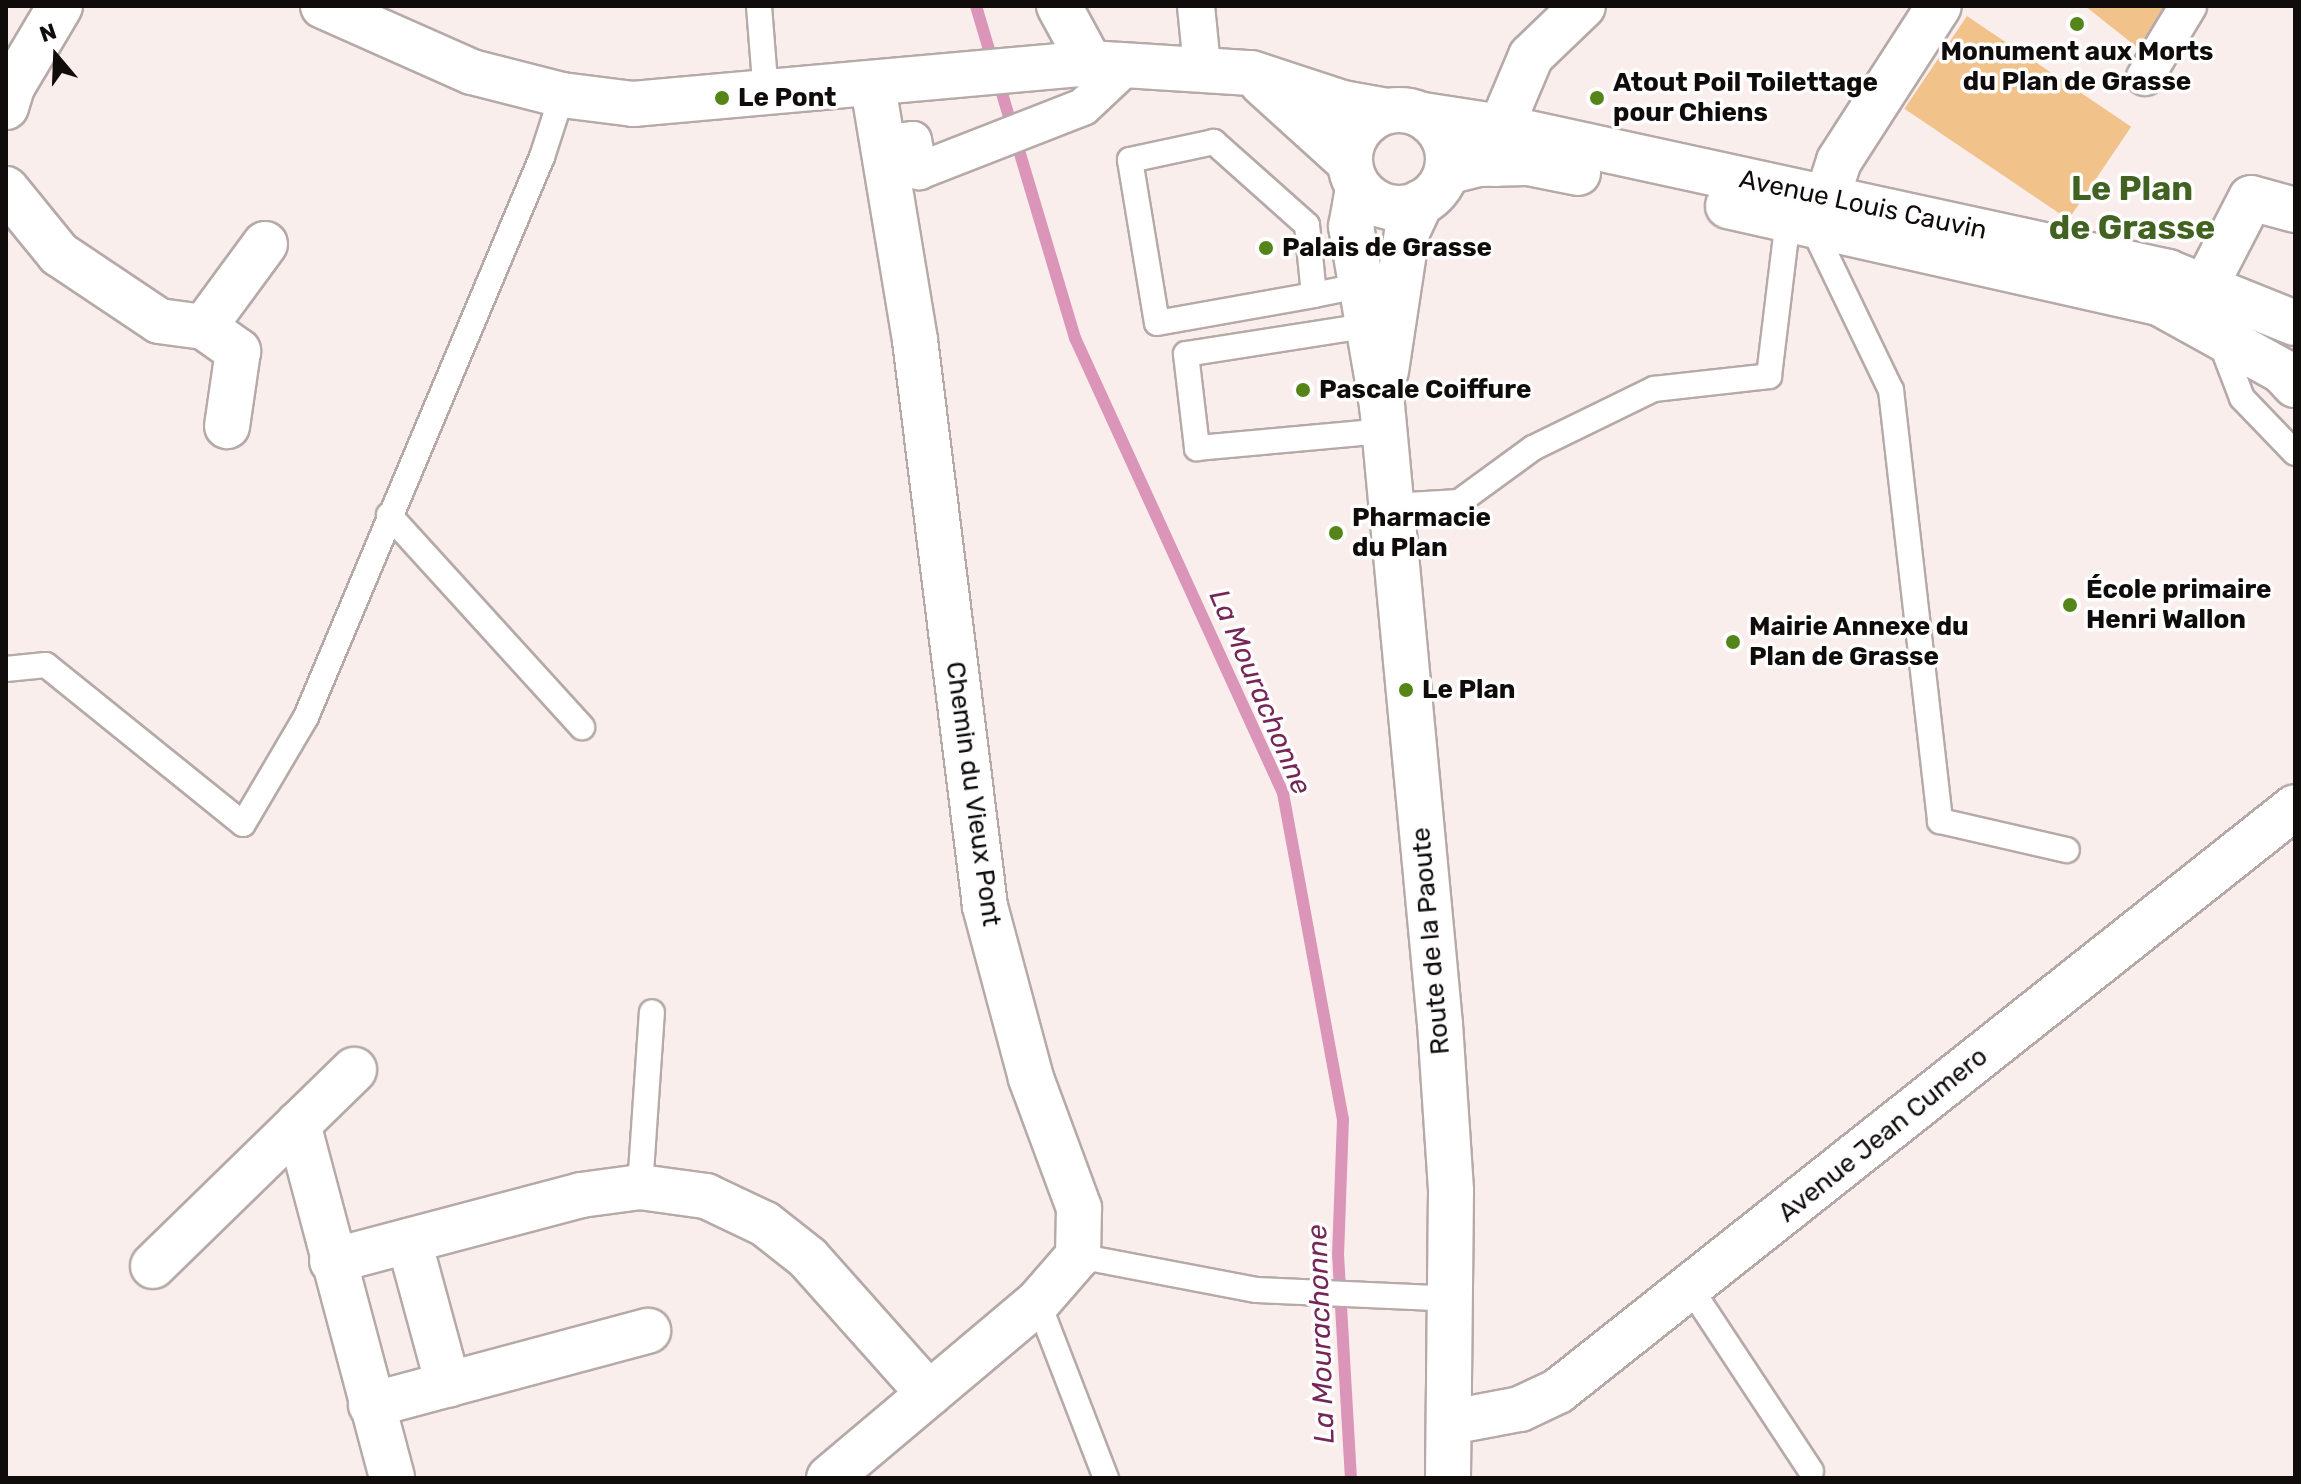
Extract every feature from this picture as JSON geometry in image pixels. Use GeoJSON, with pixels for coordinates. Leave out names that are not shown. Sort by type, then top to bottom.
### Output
{"type":"FeatureCollection","features":[{"type":"Feature","properties":{"kind":"street"},"geometry":{"type":"LineString","coordinates":[[6,107],[12,87],[60,6]]}},
{"type":"Feature","properties":{"kind":"street"},"geometry":{"type":"LineString","coordinates":[[881,143],[913,140],[919,171],[979,151],[1083,107],[1090,64],[1059,6]]}},
{"type":"Feature","properties":{"kind":"street"},"geometry":{"type":"LineString","coordinates":[[1196,6],[1202,66]]}},
{"type":"Feature","properties":{"kind":"street"},"geometry":{"type":"LineString","coordinates":[[1499,145],[1531,56],[1583,6]]}},
{"type":"Feature","properties":{"kind":"street"},"geometry":{"type":"LineString","coordinates":[[1812,216],[1839,161],[1939,6]]}},
{"type":"Feature","properties":{"kind":"street"},"geometry":{"type":"LineString","coordinates":[[2145,77],[2188,6]]}},
{"type":"Feature","properties":{"kind":"street","name":"Avenue Louis Cauvin"},"geometry":{"type":"LineString","coordinates":[[336,9],[472,72],[562,95],[633,104],[766,95],[1090,64],[1202,66],[1251,73],[1342,103],[1405,113],[1499,145],[1528,163],[1812,216],[2168,272],[2295,323]]}},
{"type":"Feature","properties":{"kind":"street"},"geometry":{"type":"LineString","coordinates":[[1251,73],[1354,175],[1368,198],[1394,208],[1434,187],[1444,140],[1405,113],[1363,124],[1354,175]]}},
{"type":"Feature","properties":{"kind":"street","name":"Chemin du Vieux Pont"},"geometry":{"type":"LineString","coordinates":[[893,83],[881,143],[915,340],[985,906],[1031,1078],[1079,1208],[1078,1256]]}},
{"type":"Feature","properties":{"kind":"street","name":"Avenue Louis Cauvin"},"geometry":{"type":"LineString","coordinates":[[1434,187],[1499,145]]}},
{"type":"Feature","properties":{"kind":"street","name":"Route de la Paoute"},"geometry":{"type":"LineString","coordinates":[[1354,175],[1351,226],[1361,306],[1383,418],[1440,1024],[1452,1299],[1448,1478]]}},
{"type":"Feature","properties":{"kind":"street","name":"Route de la Paoute"},"geometry":{"type":"LineString","coordinates":[[1383,418],[1407,232],[1434,187]]}},
{"type":"Feature","properties":{"kind":"street"},"geometry":{"type":"LineString","coordinates":[[6,189],[59,254],[159,321],[204,327],[238,351],[227,426]]}},
{"type":"Feature","properties":{"kind":"street"},"geometry":{"type":"LineString","coordinates":[[2205,287],[2251,198],[2293,204]]}},
{"type":"Feature","properties":{"kind":"street","name":"Avenue Louis Cauvin"},"geometry":{"type":"LineString","coordinates":[[1812,216],[2159,303],[2219,336],[2291,366]]}},
{"type":"Feature","properties":{"kind":"street"},"geometry":{"type":"LineString","coordinates":[[204,327],[265,244]]}},
{"type":"Feature","properties":{"kind":"street","name":"Avenue Jean Cumero"},"geometry":{"type":"LineString","coordinates":[[1451,1422],[1520,1409],[1558,1391],[1691,1289],[2295,807]]}},
{"type":"Feature","properties":{"kind":"street"},"geometry":{"type":"LineString","coordinates":[[153,1266],[354,1070]]}},
{"type":"Feature","properties":{"kind":"street"},"geometry":{"type":"LineString","coordinates":[[298,1124],[392,1478]]}},
{"type":"Feature","properties":{"kind":"street"},"geometry":{"type":"LineString","coordinates":[[332,1261],[581,1195],[640,1187],[706,1196],[765,1224],[850,1301],[929,1394]]}},
{"type":"Feature","properties":{"kind":"street"},"geometry":{"type":"LineString","coordinates":[[409,1241],[448,1385]]}},
{"type":"Feature","properties":{"kind":"street"},"geometry":{"type":"LineString","coordinates":[[829,1478],[1038,1302],[1078,1256]]}},
{"type":"Feature","properties":{"kind":"street"},"geometry":{"type":"LineString","coordinates":[[371,1405],[648,1331]]}},
{"type":"Feature","properties":{"kind":"lane"},"geometry":{"type":"LineString","coordinates":[[759,6],[766,95]]}},
{"type":"Feature","properties":{"kind":"lane"},"geometry":{"type":"LineString","coordinates":[[6,669],[46,665],[243,824],[306,717],[542,157],[562,95]]}},
{"type":"Feature","properties":{"kind":"lane"},"geometry":{"type":"LineString","coordinates":[[1314,295],[1307,225],[1214,142],[1130,160],[1157,323],[1314,295],[1361,306]]}},
{"type":"Feature","properties":{"kind":"lane"},"geometry":{"type":"LineString","coordinates":[[1391,506],[1459,502],[1533,448],[1654,389],[1769,376],[1812,216]]}},
{"type":"Feature","properties":{"kind":"lane"},"geometry":{"type":"LineString","coordinates":[[1812,216],[1891,390],[1940,821],[2067,850]]}},
{"type":"Feature","properties":{"kind":"lane"},"geometry":{"type":"LineString","coordinates":[[1361,306],[1186,354],[1197,448],[1383,418]]}},
{"type":"Feature","properties":{"kind":"lane"},"geometry":{"type":"LineString","coordinates":[[2219,336],[2242,398],[2295,453]]}},
{"type":"Feature","properties":{"kind":"lane"},"geometry":{"type":"LineString","coordinates":[[389,515],[582,727]]}},
{"type":"Feature","properties":{"kind":"lane"},"geometry":{"type":"LineString","coordinates":[[640,1187],[652,1012]]}},
{"type":"Feature","properties":{"kind":"lane"},"geometry":{"type":"LineString","coordinates":[[1078,1256],[1257,1290],[1388,1299],[1452,1299]]}},
{"type":"Feature","properties":{"kind":"lane"},"geometry":{"type":"LineString","coordinates":[[1691,1289],[1811,1471]]}},
{"type":"Feature","properties":{"kind":"lane"},"geometry":{"type":"LineString","coordinates":[[1038,1302],[1106,1478]]}},
{"type":"Feature","properties":{"kind":"shaded area"},"geometry":{"type":"Polygon","coordinates":[[[2085,6],[2174,6],[2148,56],[2085,6]]]}},
{"type":"Feature","properties":{"kind":"shaded area"},"geometry":{"type":"Polygon","coordinates":[[[1967,16],[2131,127],[2069,220],[1904,109],[1967,16]]]}},
{"type":"Feature","properties":{"kind":"waterway","name":"La Mourachonne"},"geometry":{"type":"LineString","coordinates":[[976,6],[1075,338],[1283,793],[1343,1119],[1338,1254],[1351,1478]]}},
{"type":"Feature","properties":{"kind":"place","name":"Monument aux Morts du Plan de Grasse"},"geometry":{"type":"Point","coordinates":[2077,24]}},
{"type":"Feature","properties":{"kind":"place","name":"Le Pont"},"geometry":{"type":"Point","coordinates":[722,98]}},
{"type":"Feature","properties":{"kind":"place","name":"Atout Poil Toilettage pour Chiens"},"geometry":{"type":"Point","coordinates":[1597,98]}},
{"type":"Feature","properties":{"kind":"place","name":"Palais de Grasse"},"geometry":{"type":"Point","coordinates":[1266,248]}},
{"type":"Feature","properties":{"kind":"place","name":"Pascale Coiffure"},"geometry":{"type":"Point","coordinates":[1303,390]}},
{"type":"Feature","properties":{"kind":"place","name":"Pharmacie du Plan"},"geometry":{"type":"Point","coordinates":[1336,533]}},
{"type":"Feature","properties":{"kind":"place","name":"École primaire Henri Wallon"},"geometry":{"type":"Point","coordinates":[2070,605]}},
{"type":"Feature","properties":{"kind":"place","name":"Mairie Annexe du Plan de Grasse"},"geometry":{"type":"Point","coordinates":[1733,642]}},
{"type":"Feature","properties":{"kind":"place","name":"Le Plan"},"geometry":{"type":"Point","coordinates":[1406,690]}},
{"type":"Feature","properties":{"kind":"district","name":"Le Plan de Grasse"},"geometry":{"type":"Point","coordinates":[2132,208]}}]}
